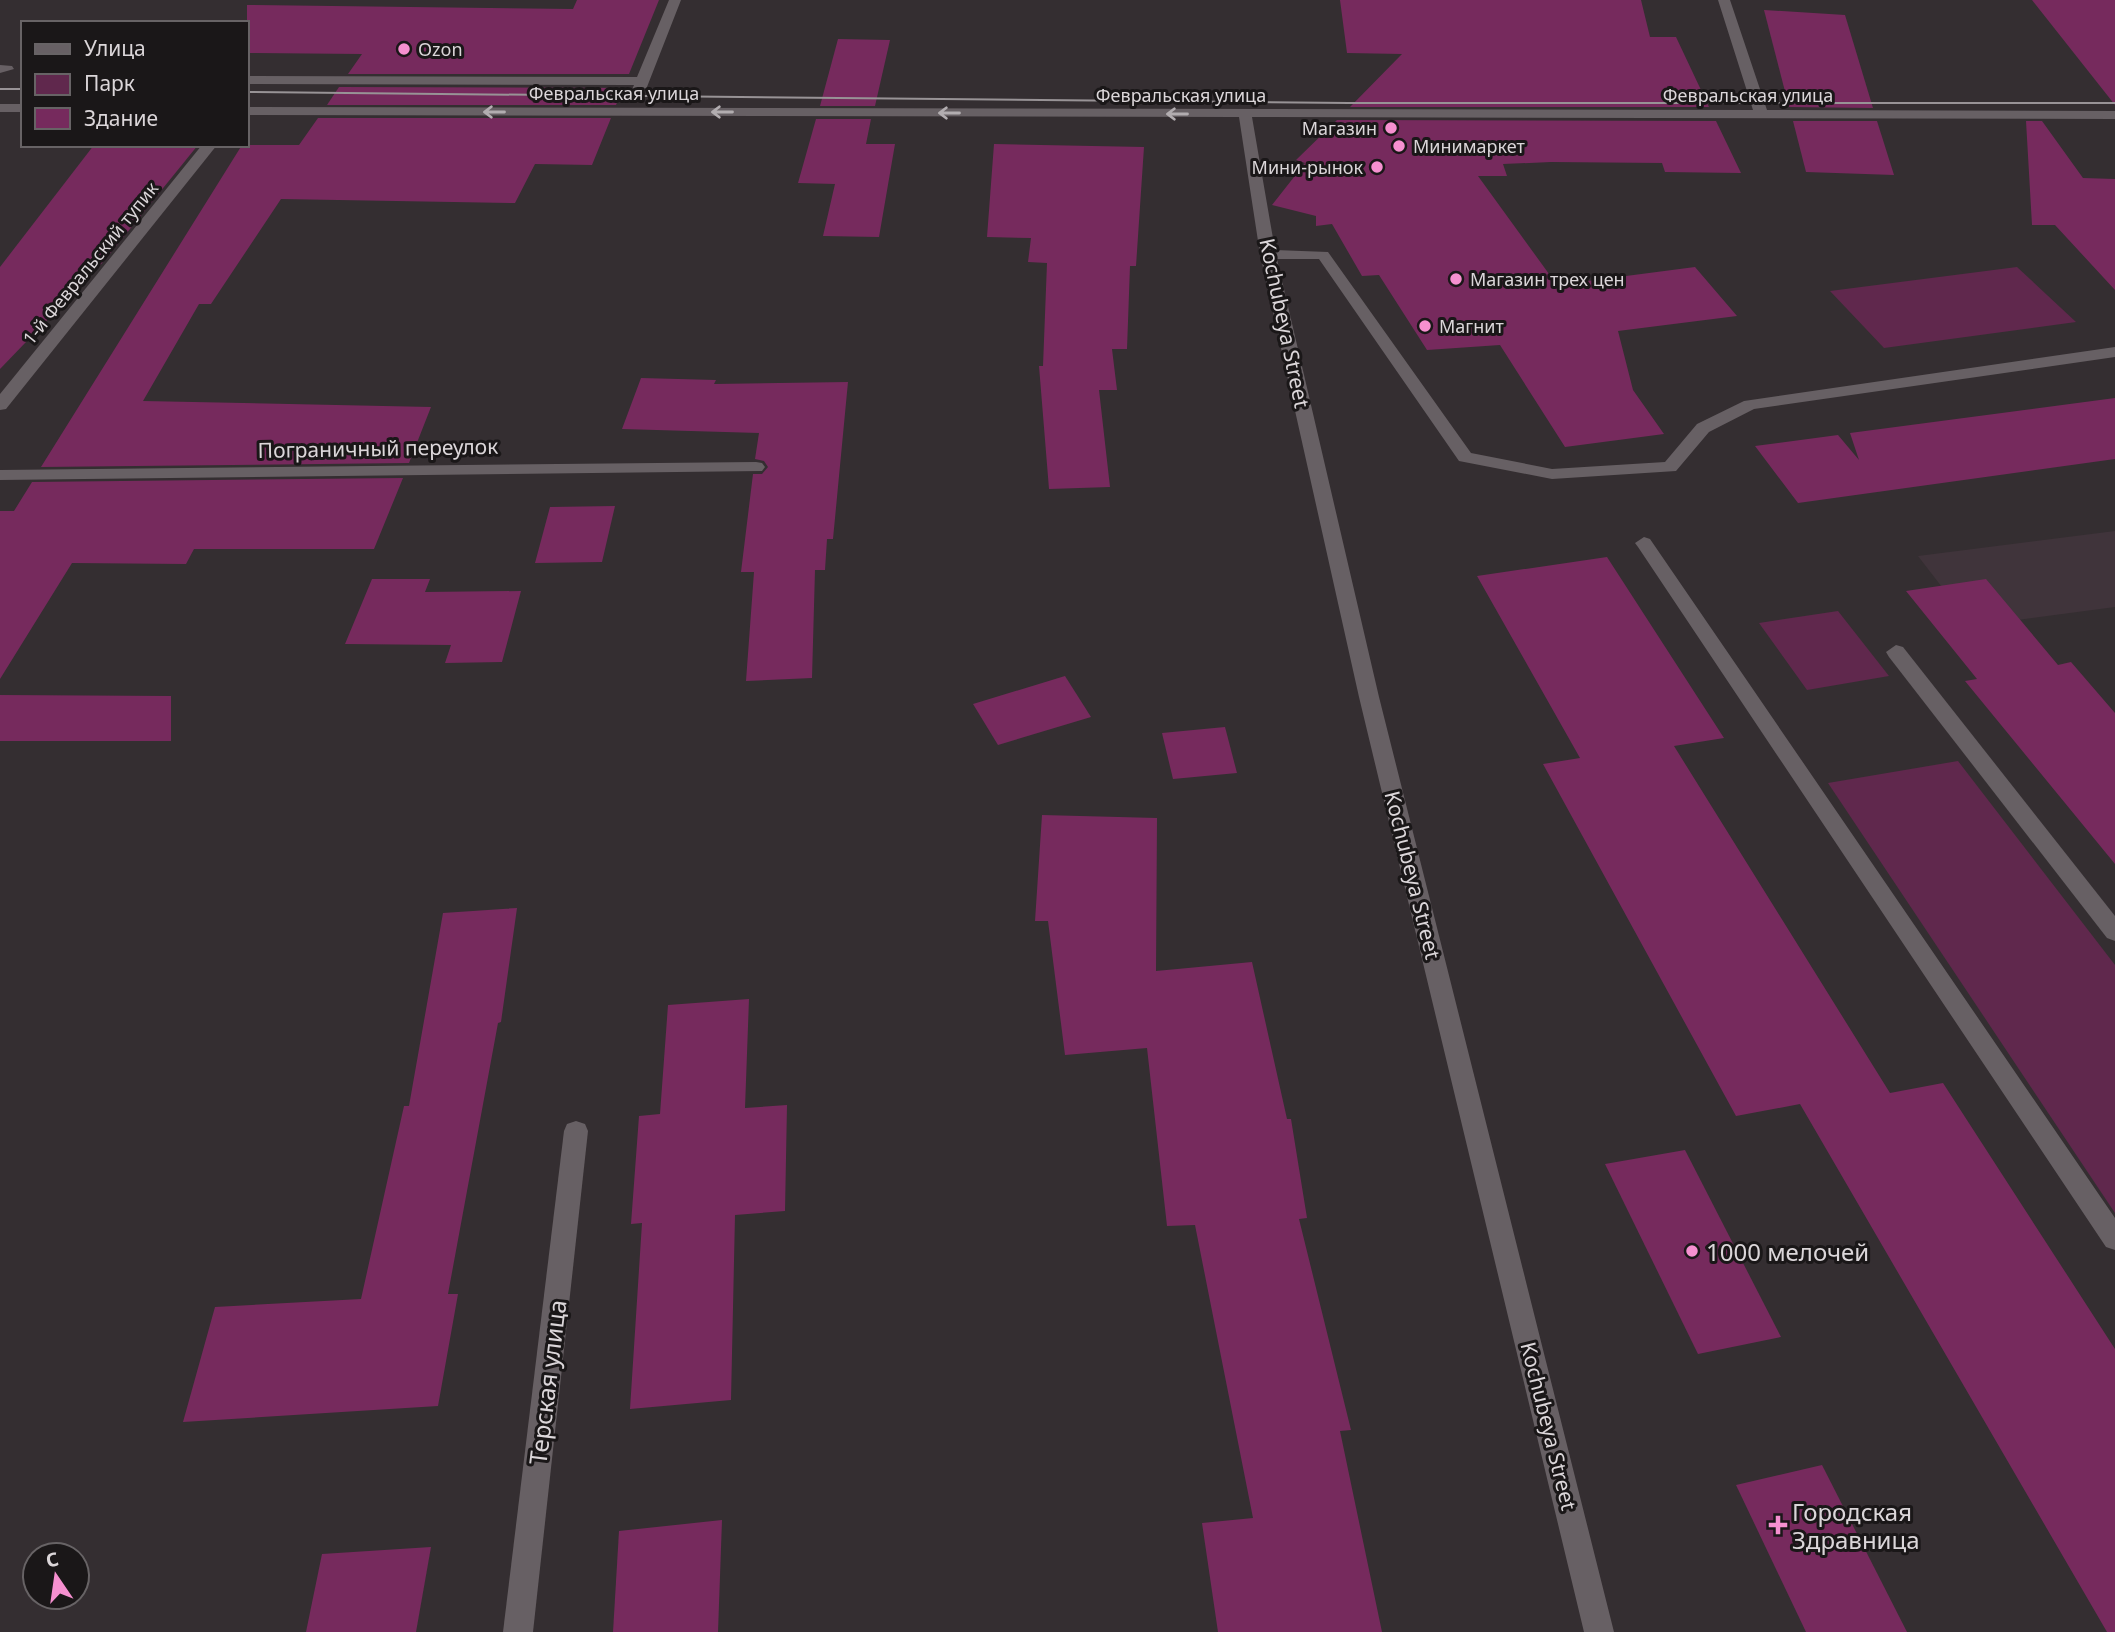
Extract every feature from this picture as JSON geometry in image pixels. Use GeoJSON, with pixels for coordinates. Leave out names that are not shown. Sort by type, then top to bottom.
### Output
{"type":"FeatureCollection","features":[{"type":"Feature","properties":{"kind":"street"},"geometry":{"type":"LineString","coordinates":[[632,112],[675,0]]}},
{"type":"Feature","properties":{"kind":"street"},"geometry":{"type":"LineString","coordinates":[[1724,0],[1761,114]]}},
{"type":"Feature","properties":{"kind":"street"},"geometry":{"type":"LineString","coordinates":[[248,80],[642,81]]}},
{"type":"Feature","properties":{"kind":"street"},"geometry":{"type":"LineString","coordinates":[[0,108],[21,108]]}},
{"type":"Feature","properties":{"kind":"street","name":"Февральская улица"},"geometry":{"type":"LineString","coordinates":[[248,111],[2115,115]]}},
{"type":"Feature","properties":{"kind":"street","name":"Kochubeya Street"},"geometry":{"type":"LineString","coordinates":[[1245,114],[1268,254],[1369,697],[1599,1632]]}},
{"type":"Feature","properties":{"kind":"street","name":"1-й Февральский тупик"},"geometry":{"type":"LineString","coordinates":[[0,405],[208,147]]}},
{"type":"Feature","properties":{"kind":"street"},"geometry":{"type":"LineString","coordinates":[[1268,254],[1323,255],[1465,457],[1552,474],[1670,467],[1703,428],[1750,405],[2115,352]]}},
{"type":"Feature","properties":{"kind":"street","name":"Пограничный переулок"},"geometry":{"type":"LineString","coordinates":[[0,475],[756,467]]}},
{"type":"Feature","properties":{"kind":"street"},"geometry":{"type":"LineString","coordinates":[[1644,543],[2115,1239]]}},
{"type":"Feature","properties":{"kind":"street"},"geometry":{"type":"LineString","coordinates":[[1896,652],[2115,932]]}},
{"type":"Feature","properties":{"kind":"street","name":"Терская улица"},"geometry":{"type":"LineString","coordinates":[[518,1632],[576,1131]]}},
{"type":"Feature","properties":{"kind":"shaded area"},"geometry":{"type":"Polygon","coordinates":[[[2115,531],[2115,607],[1972,626],[1918,556],[2115,531]]]}},
{"type":"Feature","properties":{"kind":"green space"},"geometry":{"type":"Polygon","coordinates":[[[2017,267],[2076,322],[1884,348],[1830,291],[2017,267]]]}},
{"type":"Feature","properties":{"kind":"green space"},"geometry":{"type":"Polygon","coordinates":[[[1838,611],[1889,676],[1807,690],[1759,623],[1838,611]]]}},
{"type":"Feature","properties":{"kind":"green space"},"geometry":{"type":"Polygon","coordinates":[[[1958,761],[2115,965],[2115,1213],[1828,783],[1958,761]]]}},
{"type":"Feature","properties":{"kind":"building"},"geometry":{"type":"Polygon","coordinates":[[[577,0],[659,0],[629,74],[348,74],[362,54],[248,53],[247,5],[573,9],[577,0]]]}},
{"type":"Feature","properties":{"kind":"building"},"geometry":{"type":"Polygon","coordinates":[[[1340,0],[1641,0],[1650,37],[1676,37],[1709,107],[1350,107],[1402,54],[1347,53],[1340,0]]]}},
{"type":"Feature","properties":{"kind":"building"},"geometry":{"type":"Polygon","coordinates":[[[2032,0],[2115,0],[2115,105],[2032,0]]]}},
{"type":"Feature","properties":{"kind":"building"},"geometry":{"type":"Polygon","coordinates":[[[1764,10],[1845,15],[1873,108],[1789,107],[1764,10]]]}},
{"type":"Feature","properties":{"kind":"building"},"geometry":{"type":"Polygon","coordinates":[[[838,39],[890,40],[875,106],[820,106],[838,39]]]}},
{"type":"Feature","properties":{"kind":"building"},"geometry":{"type":"Polygon","coordinates":[[[339,87],[623,88],[616,105],[327,105],[339,87]]]}},
{"type":"Feature","properties":{"kind":"building"},"geometry":{"type":"Polygon","coordinates":[[[318,118],[611,118],[592,165],[535,164],[515,203],[281,199],[211,304],[199,304],[143,401],[431,407],[409,463],[41,467],[241,147],[299,145],[318,118]]]}},
{"type":"Feature","properties":{"kind":"building"},"geometry":{"type":"Polygon","coordinates":[[[816,119],[871,119],[866,144],[895,144],[879,237],[823,236],[835,184],[798,183],[816,119]]]}},
{"type":"Feature","properties":{"kind":"building"},"geometry":{"type":"Polygon","coordinates":[[[1337,120],[1716,121],[1741,173],[1665,172],[1662,163],[1551,162],[1503,164],[1507,176],[1478,176],[1557,285],[1695,267],[1737,316],[1618,331],[1633,390],[1664,434],[1565,447],[1500,345],[1427,350],[1379,275],[1362,276],[1332,224],[1316,226],[1316,216],[1272,205],[1305,163],[1296,160],[1337,120]]]}},
{"type":"Feature","properties":{"kind":"building"},"geometry":{"type":"Polygon","coordinates":[[[1793,121],[1877,121],[1894,175],[1806,172],[1793,121]]]}},
{"type":"Feature","properties":{"kind":"building"},"geometry":{"type":"Polygon","coordinates":[[[2026,121],[2042,121],[2083,178],[2115,179],[2115,290],[2055,225],[2032,225],[2026,121]]]}},
{"type":"Feature","properties":{"kind":"building"},"geometry":{"type":"Polygon","coordinates":[[[994,144],[1144,147],[1136,266],[1130,266],[1127,349],[1112,349],[1117,390],[1099,390],[1110,487],[1049,489],[1039,366],[1043,366],[1047,263],[1028,262],[1031,238],[987,237],[994,144]]]}},
{"type":"Feature","properties":{"kind":"building"},"geometry":{"type":"Polygon","coordinates":[[[92,147],[196,147],[104,261],[0,369],[0,267],[92,147]]]}},
{"type":"Feature","properties":{"kind":"building"},"geometry":{"type":"Polygon","coordinates":[[[641,378],[716,380],[714,384],[848,382],[833,539],[827,539],[825,570],[815,570],[812,678],[746,681],[754,572],[741,572],[753,474],[762,474],[768,467],[764,461],[755,459],[759,433],[622,429],[641,378]]]}},
{"type":"Feature","properties":{"kind":"building"},"geometry":{"type":"Polygon","coordinates":[[[2115,398],[2115,459],[1798,503],[1755,446],[1838,435],[1859,460],[1850,433],[2115,398]]]}},
{"type":"Feature","properties":{"kind":"building"},"geometry":{"type":"Polygon","coordinates":[[[403,478],[374,549],[194,549],[186,564],[72,563],[0,679],[0,511],[14,511],[32,482],[403,478]]]}},
{"type":"Feature","properties":{"kind":"building"},"geometry":{"type":"Polygon","coordinates":[[[615,506],[602,562],[535,563],[550,507],[615,506]]]}},
{"type":"Feature","properties":{"kind":"building"},"geometry":{"type":"Polygon","coordinates":[[[1607,557],[1724,738],[1674,746],[1890,1093],[1943,1083],[2115,1349],[2115,1632],[2107,1632],[1800,1104],[1736,1116],[1543,764],[1580,758],[1477,576],[1607,557]]]}},
{"type":"Feature","properties":{"kind":"building"},"geometry":{"type":"Polygon","coordinates":[[[372,579],[430,579],[425,592],[521,591],[502,662],[445,663],[451,645],[345,644],[372,579]]]}},
{"type":"Feature","properties":{"kind":"building"},"geometry":{"type":"Polygon","coordinates":[[[1986,579],[2058,665],[2071,662],[2115,713],[2115,864],[1965,681],[1977,679],[1906,591],[1986,579]]]}},
{"type":"Feature","properties":{"kind":"building"},"geometry":{"type":"Polygon","coordinates":[[[1065,676],[1091,717],[998,745],[973,704],[1065,676]]]}},
{"type":"Feature","properties":{"kind":"building"},"geometry":{"type":"Polygon","coordinates":[[[0,695],[171,696],[171,741],[0,741],[0,695]]]}},
{"type":"Feature","properties":{"kind":"building"},"geometry":{"type":"Polygon","coordinates":[[[1225,727],[1237,773],[1173,779],[1162,733],[1225,727]]]}},
{"type":"Feature","properties":{"kind":"building"},"geometry":{"type":"Polygon","coordinates":[[[1042,815],[1157,818],[1156,971],[1252,962],[1287,1119],[1291,1119],[1307,1218],[1299,1219],[1351,1430],[1340,1431],[1382,1632],[1218,1632],[1202,1523],[1253,1518],[1195,1225],[1167,1226],[1147,1048],[1065,1055],[1048,921],[1035,921],[1042,815]]]}},
{"type":"Feature","properties":{"kind":"building"},"geometry":{"type":"Polygon","coordinates":[[[517,908],[501,1022],[498,1023],[448,1294],[458,1294],[438,1406],[183,1422],[215,1307],[361,1299],[404,1106],[409,1106],[443,913],[517,908]]]}},
{"type":"Feature","properties":{"kind":"building"},"geometry":{"type":"Polygon","coordinates":[[[749,999],[745,1108],[787,1105],[785,1211],[735,1215],[731,1400],[630,1409],[642,1223],[631,1224],[639,1116],[660,1114],[668,1005],[749,999]]]}},
{"type":"Feature","properties":{"kind":"building","name":"1000 мелочей"},"geometry":{"type":"Polygon","coordinates":[[[1685,1150],[1781,1337],[1698,1354],[1605,1164],[1685,1150]]]}},
{"type":"Feature","properties":{"kind":"building"},"geometry":{"type":"Polygon","coordinates":[[[1822,1465],[1907,1632],[1806,1632],[1736,1485],[1822,1465]]]}},
{"type":"Feature","properties":{"kind":"building"},"geometry":{"type":"Polygon","coordinates":[[[722,1520],[718,1632],[613,1632],[619,1531],[722,1520]]]}},
{"type":"Feature","properties":{"kind":"building"},"geometry":{"type":"Polygon","coordinates":[[[431,1547],[416,1632],[306,1632],[322,1554],[431,1547]]]}},
{"type":"Feature","properties":{"kind":"tram line"},"geometry":{"type":"LineString","coordinates":[[0,89],[21,89]]}},
{"type":"Feature","properties":{"kind":"tram line"},"geometry":{"type":"LineString","coordinates":[[248,92],[1349,103],[2115,103]]}},
{"type":"Feature","properties":{"kind":"place","name":"Ozon"},"geometry":{"type":"Point","coordinates":[404,49]}},
{"type":"Feature","properties":{"kind":"place","name":"Магазин"},"geometry":{"type":"Point","coordinates":[1391,128]}},
{"type":"Feature","properties":{"kind":"place","name":"Минимаркет"},"geometry":{"type":"Point","coordinates":[1399,146]}},
{"type":"Feature","properties":{"kind":"place","name":"Мини-рынок"},"geometry":{"type":"Point","coordinates":[1377,167]}},
{"type":"Feature","properties":{"kind":"place","name":"Магазин трех цен"},"geometry":{"type":"Point","coordinates":[1456,279]}},
{"type":"Feature","properties":{"kind":"place","name":"Магнит"},"geometry":{"type":"Point","coordinates":[1425,326]}},
{"type":"Feature","properties":{"kind":"place","name":"1000 мелочей"},"geometry":{"type":"Point","coordinates":[1692,1251]}},
{"type":"Feature","properties":{"kind":"place","name":"Городская Здравница"},"geometry":{"type":"Point","coordinates":[1778,1525]}}]}
